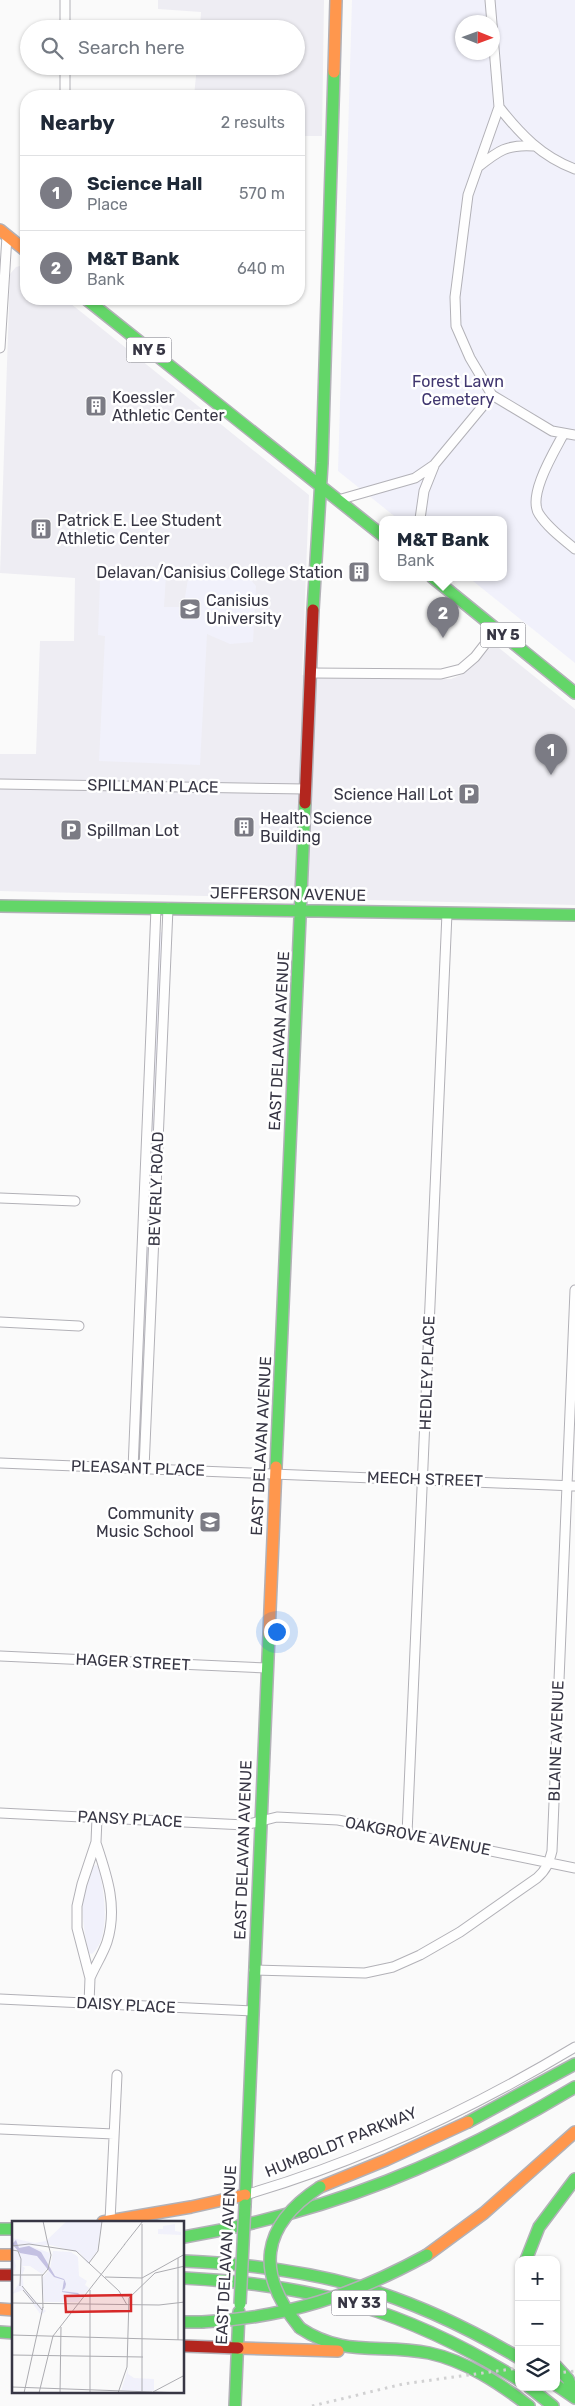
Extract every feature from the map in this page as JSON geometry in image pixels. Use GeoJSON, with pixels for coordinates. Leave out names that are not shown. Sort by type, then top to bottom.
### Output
{"type":"FeatureCollection","features":[{"type":"Feature","properties":{"kind":"main road","name":"EAST DELAVAN AVENUE"},"geometry":{"type":"LineString","coordinates":[[235,2406],[320,487],[336,0]]}},
{"type":"Feature","properties":{"kind":"main road"},"geometry":{"type":"LineString","coordinates":[[4,233],[20,247]]}},
{"type":"Feature","properties":{"kind":"main road","name":"NY 5"},"geometry":{"type":"LineString","coordinates":[[93,305],[379,533]]}},
{"type":"Feature","properties":{"kind":"main road","name":"NY 5"},"geometry":{"type":"LineString","coordinates":[[437,581],[575,693]]}},
{"type":"Feature","properties":{"kind":"main road","name":"JEFFERSON AVENUE"},"geometry":{"type":"LineString","coordinates":[[0,906],[575,915]]}},
{"type":"Feature","properties":{"kind":"main road"},"geometry":{"type":"LineString","coordinates":[[350,2349],[319,2340],[300,2328],[284,2310],[274,2290],[270,2268],[270,2252],[274,2235],[285,2215],[300,2198],[320,2187],[412,2150],[458,2128],[517,2098],[575,2064]]}},
{"type":"Feature","properties":{"kind":"main road"},"geometry":{"type":"LineString","coordinates":[[185,2237],[256,2223],[299,2212],[404,2176],[504,2128],[575,2087]]}},
{"type":"Feature","properties":{"kind":"main road"},"geometry":{"type":"LineString","coordinates":[[185,2322],[258,2317],[309,2306],[360,2289],[427,2255],[484,2213],[575,2132]]}},
{"type":"Feature","properties":{"kind":"main road"},"geometry":{"type":"LineString","coordinates":[[527,2256],[540,2223],[575,2179]]}},
{"type":"Feature","properties":{"kind":"main road","name":"HUMBOLDT PARKWAY"},"geometry":{"type":"LineString","coordinates":[[112,2221],[245,2200]]}},
{"type":"Feature","properties":{"kind":"main road","name":"NY 33"},"geometry":{"type":"LineString","coordinates":[[185,2260],[268,2265],[352,2282],[390,2294],[435,2312],[515,2356]]}},
{"type":"Feature","properties":{"kind":"main road","name":"NY 33"},"geometry":{"type":"LineString","coordinates":[[185,2278],[259,2282],[316,2291],[368,2306],[443,2336],[478,2354],[515,2377]]}},
{"type":"Feature","properties":{"kind":"main road"},"geometry":{"type":"LineString","coordinates":[[185,2346],[333,2352],[350,2349],[410,2351],[441,2357],[464,2365],[502,2386],[529,2406]]}},
{"type":"Feature","properties":{"kind":"main road"},"geometry":{"type":"LineString","coordinates":[[560,2370],[568,2379],[575,2397]]}},
{"type":"Feature","properties":{"kind":"main road"},"geometry":{"type":"LineString","coordinates":[[560,2388],[575,2397]]}},
{"type":"Feature","properties":{"kind":"main road"},"geometry":{"type":"LineString","coordinates":[[533,2391],[553,2406]]}},
{"type":"Feature","properties":{"kind":"street"},"geometry":{"type":"LineString","coordinates":[[65,0],[65,20]]}},
{"type":"Feature","properties":{"kind":"street"},"geometry":{"type":"LineString","coordinates":[[490,0],[499,107],[468,195],[455,307],[456,326],[470,358],[492,395],[552,432],[563,435],[575,435]]}},
{"type":"Feature","properties":{"kind":"street"},"geometry":{"type":"LineString","coordinates":[[65,75],[65,90]]}},
{"type":"Feature","properties":{"kind":"street"},"geometry":{"type":"LineString","coordinates":[[499,107],[534,146],[575,169]]}},
{"type":"Feature","properties":{"kind":"street"},"geometry":{"type":"LineString","coordinates":[[478,168],[497,151],[517,145],[534,146]]}},
{"type":"Feature","properties":{"kind":"street"},"geometry":{"type":"LineString","coordinates":[[0,348],[4,233]]}},
{"type":"Feature","properties":{"kind":"street"},"geometry":{"type":"LineString","coordinates":[[338,500],[415,478],[434,465],[492,395]]}},
{"type":"Feature","properties":{"kind":"street"},"geometry":{"type":"LineString","coordinates":[[563,435],[536,494],[537,512],[558,535],[575,549]]}},
{"type":"Feature","properties":{"kind":"street"},"geometry":{"type":"LineString","coordinates":[[420,516],[424,491],[434,465]]}},
{"type":"Feature","properties":{"kind":"street"},"geometry":{"type":"LineString","coordinates":[[311,673],[441,674],[458,670],[475,657],[496,630]]}},
{"type":"Feature","properties":{"kind":"street","name":"SPILLMAN PLACE"},"geometry":{"type":"LineString","coordinates":[[0,784],[306,789]]}},
{"type":"Feature","properties":{"kind":"street","name":"BEVERLY ROAD"},"geometry":{"type":"LineString","coordinates":[[133,1468],[148,1101],[162,908]]}},
{"type":"Feature","properties":{"kind":"street","name":"BEVERLY ROAD"},"geometry":{"type":"LineString","coordinates":[[144,1469],[159,1101],[162,908]]}},
{"type":"Feature","properties":{"kind":"street","name":"HEDLEY PLACE"},"geometry":{"type":"LineString","coordinates":[[407,1834],[447,912]]}},
{"type":"Feature","properties":{"kind":"street"},"geometry":{"type":"LineString","coordinates":[[148,1101],[159,1101]]}},
{"type":"Feature","properties":{"kind":"street"},"geometry":{"type":"LineString","coordinates":[[0,1198],[75,1201]]}},
{"type":"Feature","properties":{"kind":"street"},"geometry":{"type":"LineString","coordinates":[[141,1278],[152,1279]]}},
{"type":"Feature","properties":{"kind":"street","name":"BLAINE AVENUE"},"geometry":{"type":"LineString","coordinates":[[549,1862],[552,1851],[570,1486],[575,1290]]}},
{"type":"Feature","properties":{"kind":"street"},"geometry":{"type":"LineString","coordinates":[[0,1322],[79,1326]]}},
{"type":"Feature","properties":{"kind":"street","name":"PLEASANT PLACE"},"geometry":{"type":"LineString","coordinates":[[0,1463],[276,1473]]}},
{"type":"Feature","properties":{"kind":"street","name":"MEECH STREET"},"geometry":{"type":"LineString","coordinates":[[276,1473],[570,1486]]}},
{"type":"Feature","properties":{"kind":"street","name":"HAGER STREET"},"geometry":{"type":"LineString","coordinates":[[0,1656],[267,1668]]}},
{"type":"Feature","properties":{"kind":"street","name":"PANSY PLACE"},"geometry":{"type":"LineString","coordinates":[[0,1813],[245,1825],[260,1821]]}},
{"type":"Feature","properties":{"kind":"street","name":"OAKGROVE AVENUE"},"geometry":{"type":"LineString","coordinates":[[260,1821],[277,1817],[338,1820],[575,1868]]}},
{"type":"Feature","properties":{"kind":"street"},"geometry":{"type":"LineString","coordinates":[[89,2004],[90,1978],[77,1928],[77,1906],[96,1842],[97,1818]]}},
{"type":"Feature","properties":{"kind":"street"},"geometry":{"type":"LineString","coordinates":[[90,1978],[106,1943],[112,1920],[110,1885],[96,1842]]}},
{"type":"Feature","properties":{"kind":"street"},"geometry":{"type":"LineString","coordinates":[[254,1970],[365,1973],[393,1967],[427,1951],[467,1927],[537,1878],[549,1862]]}},
{"type":"Feature","properties":{"kind":"street","name":"DAISY PLACE"},"geometry":{"type":"LineString","coordinates":[[0,2000],[253,2011]]}},
{"type":"Feature","properties":{"kind":"street","name":"HUMBOLDT PARKWAY"},"geometry":{"type":"LineString","coordinates":[[245,2200],[391,2142],[488,2097],[575,2047]]}},
{"type":"Feature","properties":{"kind":"street"},"geometry":{"type":"LineString","coordinates":[[106,2221],[117,2075]]}},
{"type":"Feature","properties":{"kind":"street"},"geometry":{"type":"LineString","coordinates":[[0,2129],[114,2134]]}},
{"type":"Feature","properties":{"kind":"shaded area"},"geometry":{"type":"Polygon","coordinates":[[[158,0],[324,0],[322,136],[305,136],[305,90],[195,90],[196,75],[305,75],[305,20],[201,20],[201,12],[158,9],[158,0]]]}},
{"type":"Feature","properties":{"kind":"shaded area","name":"Canisius University"},"geometry":{"type":"Polygon","coordinates":[[[20,266],[20,305],[72,305],[309,495],[302,675],[451,679],[463,674],[494,644],[575,709],[575,905],[0,891],[0,754],[36,754],[40,641],[74,641],[75,578],[0,573],[10,274],[16,267],[20,266]]]}},
{"type":"Feature","properties":{"kind":"green space","name":"Forest Lawn Cemetery"},"geometry":{"type":"Polygon","coordinates":[[[352,0],[575,0],[575,663],[473,581],[507,581],[507,516],[394,516],[338,471],[352,0]]]}},
{"type":"Feature","properties":{"kind":"green space"},"geometry":{"type":"Polygon","coordinates":[[[109,570],[166,575],[164,607],[188,607],[185,597],[188,579],[250,579],[256,586],[253,642],[230,644],[207,634],[200,765],[99,761],[105,636],[98,635],[100,581],[109,570]]]}},
{"type":"Feature","properties":{"kind":"green space"},"geometry":{"type":"Polygon","coordinates":[[[159,933],[163,933],[157,1092],[154,1094],[152,1092],[159,933]]]}},
{"type":"Feature","properties":{"kind":"green space"},"geometry":{"type":"Polygon","coordinates":[[[153,1108],[155,1109],[147,1270],[145,1270],[153,1108]]]}},
{"type":"Feature","properties":{"kind":"green space"},"geometry":{"type":"Polygon","coordinates":[[[144,1286],[148,1287],[141,1445],[139,1447],[144,1286]]]}},
{"type":"Feature","properties":{"kind":"green space"},"geometry":{"type":"Polygon","coordinates":[[[95,1865],[98,1866],[100,1875],[105,1912],[102,1936],[92,1954],[89,1953],[83,1920],[83,1894],[89,1872],[95,1865]]]}},
{"type":"Feature","properties":{"kind":"railway"},"geometry":{"type":"LineString","coordinates":[[312,2406],[403,2384],[515,2369]]}},
{"type":"Feature","properties":{"kind":"railway"},"geometry":{"type":"LineString","coordinates":[[560,2373],[575,2371]]}},
{"type":"Feature","properties":{"kind":"traffic: fast"},"geometry":{"type":"LineString","coordinates":[[313,610],[322,463],[334,72]]}},
{"type":"Feature","properties":{"kind":"traffic: fast"},"geometry":{"type":"LineString","coordinates":[[94,305],[379,533]]}},
{"type":"Feature","properties":{"kind":"traffic: fast"},"geometry":{"type":"LineString","coordinates":[[437,581],[575,693]]}},
{"type":"Feature","properties":{"kind":"traffic: fast"},"geometry":{"type":"LineString","coordinates":[[276,1467],[305,803]]}},
{"type":"Feature","properties":{"kind":"traffic: fast"},"geometry":{"type":"LineString","coordinates":[[0,906],[575,915]]}},
{"type":"Feature","properties":{"kind":"traffic: fast"},"geometry":{"type":"LineString","coordinates":[[245,2205],[269,1634]]}},
{"type":"Feature","properties":{"kind":"traffic: fast"},"geometry":{"type":"LineString","coordinates":[[468,2122],[575,2064]]}},
{"type":"Feature","properties":{"kind":"traffic: fast"},"geometry":{"type":"LineString","coordinates":[[185,2237],[289,2214],[339,2199],[387,2181],[481,2139],[575,2087]]}},
{"type":"Feature","properties":{"kind":"traffic: fast"},"geometry":{"type":"LineString","coordinates":[[528,2256],[539,2227],[575,2179]]}},
{"type":"Feature","properties":{"kind":"traffic: fast"},"geometry":{"type":"LineString","coordinates":[[300,2328],[285,2308],[276,2288],[271,2270],[271,2252],[275,2234],[285,2218],[300,2202],[320,2187]]}},
{"type":"Feature","properties":{"kind":"traffic: fast"},"geometry":{"type":"LineString","coordinates":[[240,2304],[245,2205]]}},
{"type":"Feature","properties":{"kind":"traffic: fast"},"geometry":{"type":"LineString","coordinates":[[0,2229],[12,2229]]}},
{"type":"Feature","properties":{"kind":"traffic: fast"},"geometry":{"type":"LineString","coordinates":[[202,2322],[233,2320],[291,2310],[319,2302],[373,2282],[427,2255]]}},
{"type":"Feature","properties":{"kind":"traffic: fast"},"geometry":{"type":"LineString","coordinates":[[185,2261],[276,2269],[318,2276],[358,2286],[398,2299],[437,2315],[515,2356]]}},
{"type":"Feature","properties":{"kind":"traffic: fast"},"geometry":{"type":"LineString","coordinates":[[185,2278],[276,2287],[359,2305],[438,2336],[515,2378]]}},
{"type":"Feature","properties":{"kind":"traffic: fast"},"geometry":{"type":"LineString","coordinates":[[235,2406],[239,2312]]}},
{"type":"Feature","properties":{"kind":"traffic: fast"},"geometry":{"type":"LineString","coordinates":[[185,2322],[202,2322]]}},
{"type":"Feature","properties":{"kind":"traffic: fast"},"geometry":{"type":"LineString","coordinates":[[300,2328],[332,2343],[363,2348],[412,2350],[456,2361],[482,2374],[529,2406]]}},
{"type":"Feature","properties":{"kind":"traffic: fast"},"geometry":{"type":"LineString","coordinates":[[0,2332],[12,2333]]}},
{"type":"Feature","properties":{"kind":"traffic: fast"},"geometry":{"type":"LineString","coordinates":[[560,2370],[568,2379],[575,2395]]}},
{"type":"Feature","properties":{"kind":"traffic: fast"},"geometry":{"type":"LineString","coordinates":[[560,2388],[575,2398]]}},
{"type":"Feature","properties":{"kind":"traffic: fast"},"geometry":{"type":"LineString","coordinates":[[534,2391],[553,2406]]}},
{"type":"Feature","properties":{"kind":"traffic: slow"},"geometry":{"type":"LineString","coordinates":[[334,72],[336,0]]}},
{"type":"Feature","properties":{"kind":"traffic: slow"},"geometry":{"type":"LineString","coordinates":[[0,230],[20,246]]}},
{"type":"Feature","properties":{"kind":"traffic: slow"},"geometry":{"type":"LineString","coordinates":[[269,1634],[276,1467]]}},
{"type":"Feature","properties":{"kind":"traffic: slow"},"geometry":{"type":"LineString","coordinates":[[320,2187],[386,2160],[468,2122]]}},
{"type":"Feature","properties":{"kind":"traffic: slow"},"geometry":{"type":"LineString","coordinates":[[427,2255],[484,2213],[575,2132]]}},
{"type":"Feature","properties":{"kind":"traffic: slow"},"geometry":{"type":"LineString","coordinates":[[109,2221],[191,2207],[245,2195]]}},
{"type":"Feature","properties":{"kind":"traffic: slow"},"geometry":{"type":"LineString","coordinates":[[0,2255],[12,2255]]}},
{"type":"Feature","properties":{"kind":"traffic: slow"},"geometry":{"type":"LineString","coordinates":[[0,2309],[12,2310]]}},
{"type":"Feature","properties":{"kind":"traffic: slow"},"geometry":{"type":"LineString","coordinates":[[238,2348],[338,2351]]}},
{"type":"Feature","properties":{"kind":"traffic: jam"},"geometry":{"type":"LineString","coordinates":[[305,803],[313,610]]}},
{"type":"Feature","properties":{"kind":"traffic: jam"},"geometry":{"type":"LineString","coordinates":[[0,2275],[12,2275]]}},
{"type":"Feature","properties":{"kind":"traffic: jam"},"geometry":{"type":"LineString","coordinates":[[185,2346],[238,2348]]}},
{"type":"Feature","properties":{"kind":"place","name":"Koessler Athletic Center"},"geometry":{"type":"Point","coordinates":[96,406]}},
{"type":"Feature","properties":{"kind":"place","name":"Patrick E. Lee Student Athletic Center"},"geometry":{"type":"Point","coordinates":[41,529]}},
{"type":"Feature","properties":{"kind":"place","name":"Delavan/Canisius College Station"},"geometry":{"type":"Point","coordinates":[359,572]}},
{"type":"Feature","properties":{"kind":"place","name":"Canisius University"},"geometry":{"type":"Point","coordinates":[190,609]}},
{"type":"Feature","properties":{"kind":"place","name":"M&T Bank"},"geometry":{"type":"Point","coordinates":[443,638]}},
{"type":"Feature","properties":{"kind":"place","name":"Science Hall"},"geometry":{"type":"Point","coordinates":[551,775]}},
{"type":"Feature","properties":{"kind":"place","name":"Science Hall Lot"},"geometry":{"type":"Point","coordinates":[469,794]}},
{"type":"Feature","properties":{"kind":"place","name":"Health Science Building"},"geometry":{"type":"Point","coordinates":[244,827]}},
{"type":"Feature","properties":{"kind":"place","name":"Spillman Lot"},"geometry":{"type":"Point","coordinates":[71,830]}},
{"type":"Feature","properties":{"kind":"place","name":"Community Music School"},"geometry":{"type":"Point","coordinates":[210,1522]}}]}
